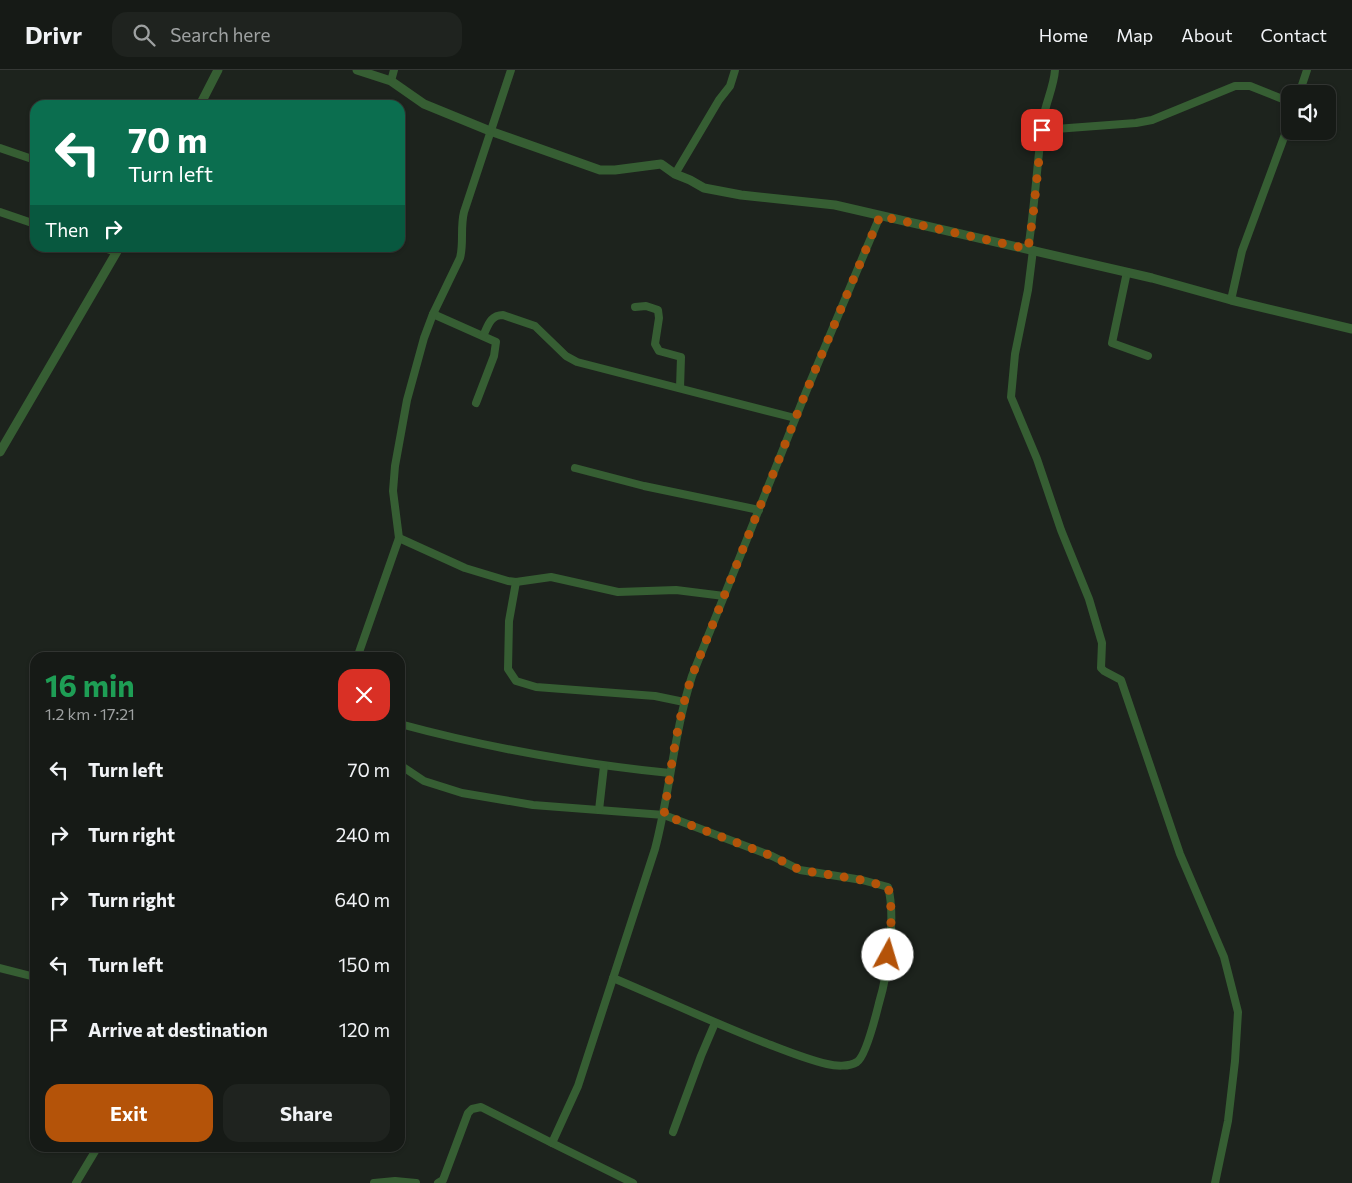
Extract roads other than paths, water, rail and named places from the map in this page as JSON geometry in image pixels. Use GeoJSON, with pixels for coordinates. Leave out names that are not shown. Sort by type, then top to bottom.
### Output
{"type":"FeatureCollection","features":[{"type":"Feature","properties":{"kind":"street"},"geometry":{"type":"LineString","coordinates":[[203,100],[218,70]]}},
{"type":"Feature","properties":{"kind":"street"},"geometry":{"type":"LineString","coordinates":[[357,70],[391,81],[424,104],[600,170],[661,164],[675,174],[704,188],[835,206],[1127,272],[1230,300],[1352,329]]}},
{"type":"Feature","properties":{"kind":"street"},"geometry":{"type":"LineString","coordinates":[[391,81],[394,70]]}},
{"type":"Feature","properties":{"kind":"street"},"geometry":{"type":"LineString","coordinates":[[359,652],[399,538],[393,500],[395,466],[407,400],[424,338],[462,252],[462,221],[511,70]]}},
{"type":"Feature","properties":{"kind":"street"},"geometry":{"type":"LineString","coordinates":[[675,174],[719,100],[730,86],[735,70]]}},
{"type":"Feature","properties":{"kind":"street"},"geometry":{"type":"LineString","coordinates":[[1055,70],[1042,130],[1028,290],[1015,354],[1011,389],[1013,402],[1037,460],[1061,530],[1089,599],[1102,643],[1101,668],[1104,672],[1121,680],[1180,854],[1224,957],[1238,1012],[1228,1121],[1215,1183]]}},
{"type":"Feature","properties":{"kind":"street"},"geometry":{"type":"LineString","coordinates":[[1302,85],[1307,70]]}},
{"type":"Feature","properties":{"kind":"street"},"geometry":{"type":"LineString","coordinates":[[1042,130],[1136,123],[1152,120],[1235,86],[1250,86],[1281,98]]}},
{"type":"Feature","properties":{"kind":"street"},"geometry":{"type":"LineString","coordinates":[[1230,300],[1242,251],[1283,140]]}},
{"type":"Feature","properties":{"kind":"street"},"geometry":{"type":"LineString","coordinates":[[0,148],[30,158]]}},
{"type":"Feature","properties":{"kind":"street"},"geometry":{"type":"LineString","coordinates":[[0,212],[30,222]]}},
{"type":"Feature","properties":{"kind":"street"},"geometry":{"type":"LineString","coordinates":[[552,1143],[578,1086],[639,904],[664,815],[684,702],[692,676],[795,418],[880,216]]}},
{"type":"Feature","properties":{"kind":"street"},"geometry":{"type":"LineString","coordinates":[[0,452],[117,252]]}},
{"type":"Feature","properties":{"kind":"street"},"geometry":{"type":"LineString","coordinates":[[1127,272],[1112,343],[1148,356]]}},
{"type":"Feature","properties":{"kind":"street"},"geometry":{"type":"LineString","coordinates":[[635,307],[646,306],[658,310],[659,318],[655,344],[659,350],[681,357],[680,388]]}},
{"type":"Feature","properties":{"kind":"street"},"geometry":{"type":"LineString","coordinates":[[433,314],[494,340],[496,345],[494,356],[476,403]]}},
{"type":"Feature","properties":{"kind":"street"},"geometry":{"type":"LineString","coordinates":[[483,336],[492,319],[497,315],[503,315],[535,326],[566,356],[577,362],[795,418]]}},
{"type":"Feature","properties":{"kind":"street"},"geometry":{"type":"LineString","coordinates":[[575,468],[644,486],[759,510]]}},
{"type":"Feature","properties":{"kind":"street"},"geometry":{"type":"LineString","coordinates":[[399,538],[465,568],[516,582],[550,577],[618,592],[676,590],[724,596]]}},
{"type":"Feature","properties":{"kind":"street"},"geometry":{"type":"LineString","coordinates":[[516,582],[508,621],[508,669],[516,680],[536,687],[655,696],[684,702]]}},
{"type":"Feature","properties":{"kind":"street"},"geometry":{"type":"LineString","coordinates":[[405,725],[534,755],[604,766],[670,773]]}},
{"type":"Feature","properties":{"kind":"street"},"geometry":{"type":"LineString","coordinates":[[599,810],[604,766]]}},
{"type":"Feature","properties":{"kind":"street"},"geometry":{"type":"LineString","coordinates":[[405,768],[424,781],[462,793],[533,805],[664,815],[772,856],[800,870],[888,887],[891,937],[883,991],[861,1059],[850,1065],[829,1065],[808,1059],[715,1023],[613,978]]}},
{"type":"Feature","properties":{"kind":"street"},"geometry":{"type":"LineString","coordinates":[[0,968],[30,976]]}},
{"type":"Feature","properties":{"kind":"street"},"geometry":{"type":"LineString","coordinates":[[673,1132],[700,1056],[715,1023]]}},
{"type":"Feature","properties":{"kind":"street"},"geometry":{"type":"LineString","coordinates":[[438,1183],[446,1176],[468,1113],[476,1107],[481,1107],[633,1183]]}},
{"type":"Feature","properties":{"kind":"street"},"geometry":{"type":"LineString","coordinates":[[76,1183],[95,1152]]}},
{"type":"Feature","properties":{"kind":"street"},"geometry":{"type":"LineString","coordinates":[[375,1183],[387,1181],[416,1183]]}}]}
